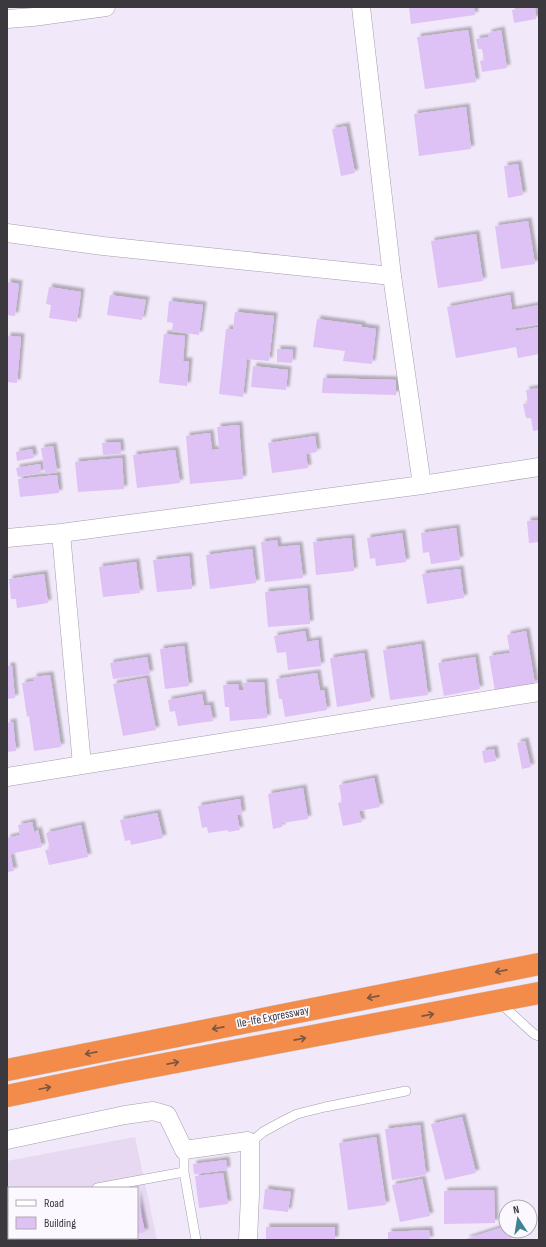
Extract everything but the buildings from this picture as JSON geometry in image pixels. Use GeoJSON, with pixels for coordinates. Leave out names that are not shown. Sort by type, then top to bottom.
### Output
{"type":"FeatureCollection","features":[{"type":"Feature","properties":{"kind":"highway","name":"Ile-Ife Expressway"},"geometry":{"type":"LineString","coordinates":[[7,1070],[539,964]]}},
{"type":"Feature","properties":{"kind":"highway"},"geometry":{"type":"LineString","coordinates":[[7,1096],[118,1073],[539,993]]}},
{"type":"Feature","properties":{"kind":"street"},"geometry":{"type":"LineString","coordinates":[[7,19],[106,7]]}},
{"type":"Feature","properties":{"kind":"street"},"geometry":{"type":"LineString","coordinates":[[361,7],[392,276],[422,485]]}},
{"type":"Feature","properties":{"kind":"street"},"geometry":{"type":"LineString","coordinates":[[7,233],[111,247],[392,276]]}},
{"type":"Feature","properties":{"kind":"street"},"geometry":{"type":"LineString","coordinates":[[7,538],[61,533],[422,485],[539,467]]}},
{"type":"Feature","properties":{"kind":"street"},"geometry":{"type":"LineString","coordinates":[[61,533],[82,765]]}},
{"type":"Feature","properties":{"kind":"street"},"geometry":{"type":"LineString","coordinates":[[7,777],[539,692]]}},
{"type":"Feature","properties":{"kind":"street"},"geometry":{"type":"LineString","coordinates":[[7,1140],[125,1115],[153,1111],[167,1115],[184,1150],[246,1141],[250,1143],[248,1240]]}},
{"type":"Feature","properties":{"kind":"lane"},"geometry":{"type":"LineString","coordinates":[[499,1001],[534,1034],[539,1036]]}},
{"type":"Feature","properties":{"kind":"lane"},"geometry":{"type":"LineString","coordinates":[[250,1143],[263,1132],[283,1120],[297,1114],[406,1091]]}},
{"type":"Feature","properties":{"kind":"lane"},"geometry":{"type":"LineString","coordinates":[[184,1150],[184,1172],[196,1240]]}},
{"type":"Feature","properties":{"kind":"lane"},"geometry":{"type":"LineString","coordinates":[[102,1187],[184,1172]]}},
{"type":"Feature","properties":{"kind":"shaded area"},"geometry":{"type":"Polygon","coordinates":[[[135,1137],[157,1240],[7,1240],[7,1161],[135,1137]]]}}]}
